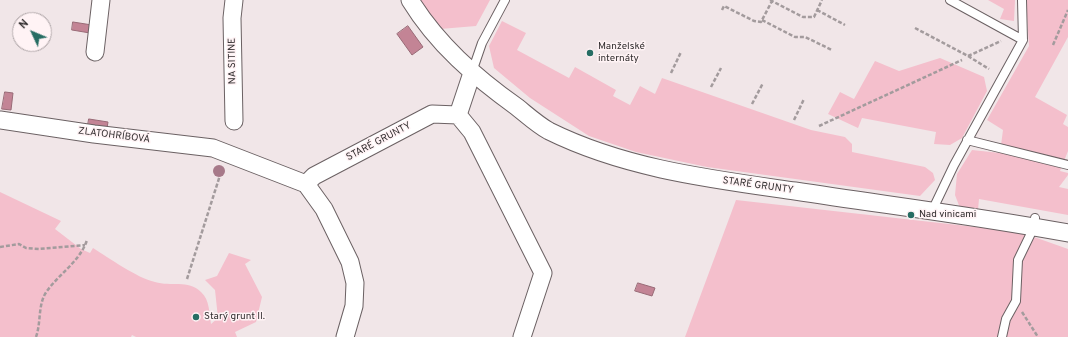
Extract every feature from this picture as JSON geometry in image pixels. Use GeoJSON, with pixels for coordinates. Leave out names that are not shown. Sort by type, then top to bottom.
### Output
{"type":"FeatureCollection","features":[{"type":"Feature","properties":{"kind":"street"},"geometry":{"type":"LineString","coordinates":[[95,52],[101,0]]}},
{"type":"Feature","properties":{"kind":"street","name":"NA SITINE"},"geometry":{"type":"LineString","coordinates":[[234,0],[232,18],[234,121]]}},
{"type":"Feature","properties":{"kind":"street","name":"STARÉ GRUNTY"},"geometry":{"type":"LineString","coordinates":[[410,0],[442,44],[472,73],[547,130],[599,152],[653,168],[704,178],[932,211],[1035,222],[1068,233]]}},
{"type":"Feature","properties":{"kind":"street"},"geometry":{"type":"LineString","coordinates":[[472,73],[458,115],[472,132],[543,273],[522,337]]}},
{"type":"Feature","properties":{"kind":"street","name":"STARÉ GRUNTY"},"geometry":{"type":"LineString","coordinates":[[306,184],[314,176],[432,114],[458,115]]}},
{"type":"Feature","properties":{"kind":"street","name":"ZLATOHRÍBOVÁ"},"geometry":{"type":"LineString","coordinates":[[0,120],[94,134],[213,148],[306,184]]}},
{"type":"Feature","properties":{"kind":"street"},"geometry":{"type":"LineString","coordinates":[[306,184],[324,209],[350,262],[355,283],[354,306],[346,337]]}},
{"type":"Feature","properties":{"kind":"lane"},"geometry":{"type":"LineString","coordinates":[[472,73],[482,43],[504,0]]}},
{"type":"Feature","properties":{"kind":"lane"},"geometry":{"type":"LineString","coordinates":[[950,0],[1023,40]]}},
{"type":"Feature","properties":{"kind":"lane"},"geometry":{"type":"LineString","coordinates":[[932,211],[954,164],[1023,40],[1022,0]]}},
{"type":"Feature","properties":{"kind":"lane"},"geometry":{"type":"LineString","coordinates":[[967,140],[1067,163]]}},
{"type":"Feature","properties":{"kind":"lane"},"geometry":{"type":"LineString","coordinates":[[1002,337],[1006,319],[1016,301],[1018,260],[1035,222]]}},
{"type":"Feature","properties":{"kind":"path"},"geometry":{"type":"LineString","coordinates":[[762,20],[770,0],[803,17],[814,17],[822,0]]}},
{"type":"Feature","properties":{"kind":"path"},"geometry":{"type":"LineString","coordinates":[[722,10],[724,6],[754,21],[761,22],[762,20],[795,37],[805,36],[832,50]]}},
{"type":"Feature","properties":{"kind":"path"},"geometry":{"type":"LineString","coordinates":[[818,10],[845,25]]}},
{"type":"Feature","properties":{"kind":"path"},"geometry":{"type":"LineString","coordinates":[[1053,45],[1068,10]]}},
{"type":"Feature","properties":{"kind":"path"},"geometry":{"type":"LineString","coordinates":[[915,28],[968,56],[990,70]]}},
{"type":"Feature","properties":{"kind":"path"},"geometry":{"type":"LineString","coordinates":[[968,56],[1014,35]]}},
{"type":"Feature","properties":{"kind":"path"},"geometry":{"type":"LineString","coordinates":[[671,73],[681,52]]}},
{"type":"Feature","properties":{"kind":"path"},"geometry":{"type":"LineString","coordinates":[[819,126],[962,60]]}},
{"type":"Feature","properties":{"kind":"path"},"geometry":{"type":"LineString","coordinates":[[711,87],[721,68]]}},
{"type":"Feature","properties":{"kind":"path"},"geometry":{"type":"LineString","coordinates":[[752,104],[763,83]]}},
{"type":"Feature","properties":{"kind":"path"},"geometry":{"type":"LineString","coordinates":[[794,120],[804,98]]}},
{"type":"Feature","properties":{"kind":"path"},"geometry":{"type":"LineString","coordinates":[[187,279],[220,174]]}},
{"type":"Feature","properties":{"kind":"path"},"geometry":{"type":"LineString","coordinates":[[36,337],[39,329],[41,307],[44,296],[54,281],[64,273],[85,245],[87,240]]}},
{"type":"Feature","properties":{"kind":"path"},"geometry":{"type":"LineString","coordinates":[[0,247],[19,244],[26,248],[39,249],[85,245]]}},
{"type":"Feature","properties":{"kind":"path"},"geometry":{"type":"LineString","coordinates":[[1016,301],[1038,337]]}},
{"type":"Feature","properties":{"kind":"shaded area"},"geometry":{"type":"Polygon","coordinates":[[[420,0],[490,0],[476,26],[440,29],[420,0]]]}},
{"type":"Feature","properties":{"kind":"shaded area"},"geometry":{"type":"Polygon","coordinates":[[[988,0],[1015,0],[1014,21],[1000,19],[1004,9],[988,0]]]}},
{"type":"Feature","properties":{"kind":"shaded area"},"geometry":{"type":"Polygon","coordinates":[[[1026,0],[1068,0],[1068,37],[1035,97],[1067,115],[1063,124],[1068,127],[1068,151],[1060,171],[1068,173],[1068,175],[1059,187],[1068,189],[1068,215],[979,199],[978,210],[960,208],[955,195],[957,174],[972,150],[1000,153],[1003,130],[987,120],[1029,46],[1026,0]]]}},
{"type":"Feature","properties":{"kind":"shaded area"},"geometry":{"type":"Polygon","coordinates":[[[502,21],[526,33],[517,50],[569,78],[575,67],[616,90],[613,96],[630,105],[640,86],[655,94],[662,78],[811,130],[845,137],[852,144],[852,152],[925,167],[933,173],[935,180],[920,196],[707,167],[636,152],[589,136],[530,98],[494,68],[489,46],[502,21]]]}},
{"type":"Feature","properties":{"kind":"shaded area"},"geometry":{"type":"Polygon","coordinates":[[[73,22],[92,25],[90,33],[72,30],[73,22]]]}},
{"type":"Feature","properties":{"kind":"shaded area"},"geometry":{"type":"Polygon","coordinates":[[[408,26],[423,47],[412,55],[397,34],[408,26]]]}},
{"type":"Feature","properties":{"kind":"shaded area"},"geometry":{"type":"Polygon","coordinates":[[[940,58],[984,77],[987,91],[962,138],[950,145],[934,144],[936,132],[862,118],[858,128],[828,114],[840,92],[854,99],[875,61],[899,71],[940,58]]]}},
{"type":"Feature","properties":{"kind":"shaded area"},"geometry":{"type":"Polygon","coordinates":[[[5,92],[13,93],[11,110],[2,109],[5,92]]]}},
{"type":"Feature","properties":{"kind":"shaded area"},"geometry":{"type":"Polygon","coordinates":[[[89,119],[108,122],[107,128],[88,125],[89,119]]]}},
{"type":"Feature","properties":{"kind":"shaded area"},"geometry":{"type":"Polygon","coordinates":[[[0,192],[61,221],[55,229],[81,249],[90,253],[93,248],[123,267],[148,280],[161,283],[185,284],[196,288],[204,295],[206,299],[209,307],[211,324],[218,318],[215,290],[205,280],[217,276],[229,253],[251,260],[245,264],[262,297],[256,322],[235,332],[237,337],[136,337],[132,335],[131,337],[0,337],[0,192]]]}},
{"type":"Feature","properties":{"kind":"shaded area"},"geometry":{"type":"Polygon","coordinates":[[[736,200],[1020,232],[1068,249],[1068,337],[685,337],[736,200]]]}},
{"type":"Feature","properties":{"kind":"shaded area"},"geometry":{"type":"Polygon","coordinates":[[[638,283],[655,288],[652,296],[635,291],[638,283]]]}},
{"type":"Feature","properties":{"kind":"place","name":"Manželské internáty"},"geometry":{"type":"Point","coordinates":[590,53]}},
{"type":"Feature","properties":{"kind":"place","name":"Nad vinicami"},"geometry":{"type":"Point","coordinates":[911,215]}},
{"type":"Feature","properties":{"kind":"place","name":"Starý grunt II."},"geometry":{"type":"Point","coordinates":[196,317]}}]}
